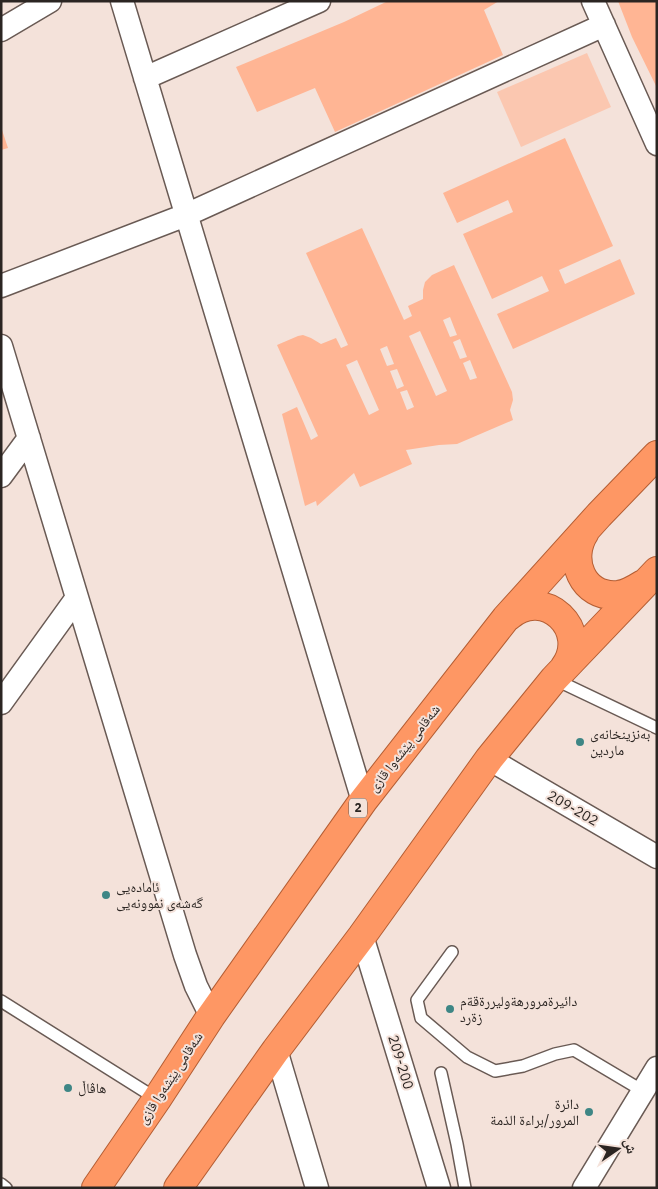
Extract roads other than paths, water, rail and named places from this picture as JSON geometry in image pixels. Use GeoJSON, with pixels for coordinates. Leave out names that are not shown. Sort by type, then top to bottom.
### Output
{"type":"FeatureCollection","features":[{"type":"Feature","properties":{"kind":"highway","name":"شەقامی پێشەوا قازی"},"geometry":{"type":"LineString","coordinates":[[96,1188],[211,1016],[363,801],[506,618],[588,527],[657,456]]}},
{"type":"Feature","properties":{"kind":"highway"},"geometry":{"type":"LineString","coordinates":[[588,527],[580,540],[576,558],[581,576],[589,586],[600,592],[618,595],[630,592],[653,576]]}},
{"type":"Feature","properties":{"kind":"highway"},"geometry":{"type":"LineString","coordinates":[[178,1188],[276,1050],[362,936],[489,759],[559,674],[653,576]]}},
{"type":"Feature","properties":{"kind":"highway"},"geometry":{"type":"LineString","coordinates":[[506,618],[522,608],[534,606],[552,610],[562,617],[571,634],[573,646],[570,658],[559,674]]}},
{"type":"Feature","properties":{"kind":"street"},"geometry":{"type":"LineString","coordinates":[[1,30],[50,1]]}},
{"type":"Feature","properties":{"kind":"street"},"geometry":{"type":"LineString","coordinates":[[122,1],[363,801]]}},
{"type":"Feature","properties":{"kind":"street"},"geometry":{"type":"LineString","coordinates":[[145,78],[292,7],[319,1]]}},
{"type":"Feature","properties":{"kind":"street"},"geometry":{"type":"LineString","coordinates":[[593,1],[657,144]]}},
{"type":"Feature","properties":{"kind":"street"},"geometry":{"type":"LineString","coordinates":[[1,286],[186,215],[604,25]]}},
{"type":"Feature","properties":{"kind":"street"},"geometry":{"type":"LineString","coordinates":[[1,346],[184,955],[196,986],[211,1016]]}},
{"type":"Feature","properties":{"kind":"street"},"geometry":{"type":"LineString","coordinates":[[1,476],[29,438]]}},
{"type":"Feature","properties":{"kind":"street"},"geometry":{"type":"LineString","coordinates":[[1,703],[76,599]]}},
{"type":"Feature","properties":{"kind":"street","name":"209-202"},"geometry":{"type":"LineString","coordinates":[[489,759],[657,858]]}},
{"type":"Feature","properties":{"kind":"street","name":"209-200"},"geometry":{"type":"LineString","coordinates":[[362,936],[439,1188]]}},
{"type":"Feature","properties":{"kind":"street"},"geometry":{"type":"LineString","coordinates":[[276,1050],[317,1188]]}},
{"type":"Feature","properties":{"kind":"street"},"geometry":{"type":"LineString","coordinates":[[584,1188],[657,1068]]}},
{"type":"Feature","properties":{"kind":"lane"},"geometry":{"type":"LineString","coordinates":[[559,674],[654,727],[657,715]]}},
{"type":"Feature","properties":{"kind":"lane"},"geometry":{"type":"LineString","coordinates":[[452,952],[417,1000],[421,1018],[467,1057],[495,1071],[524,1066],[555,1054],[574,1050],[643,1091]]}},
{"type":"Feature","properties":{"kind":"lane"},"geometry":{"type":"LineString","coordinates":[[1,1001],[157,1099]]}},
{"type":"Feature","properties":{"kind":"lane"},"geometry":{"type":"LineString","coordinates":[[441,1073],[465,1188]]}},
{"type":"Feature","properties":{"kind":"lane"},"geometry":{"type":"LineString","coordinates":[[1,1184],[6,1188]]}},
{"type":"Feature","properties":{"kind":"place","name":"بەنزینخانەی ماردین"},"geometry":{"type":"Point","coordinates":[580,742]}},
{"type":"Feature","properties":{"kind":"place","name":"ئامادەیی گەشەی نموونەیی"},"geometry":{"type":"Point","coordinates":[106,895]}},
{"type":"Feature","properties":{"kind":"place","name":"دائيرةمرورهةوليررةقةم زةرد"},"geometry":{"type":"Point","coordinates":[450,1009]}},
{"type":"Feature","properties":{"kind":"place","name":"هاڤاڵ"},"geometry":{"type":"Point","coordinates":[68,1088]}},
{"type":"Feature","properties":{"kind":"place","name":"دائرة المرور/براءة الذمة"},"geometry":{"type":"Point","coordinates":[589,1112]}}]}
